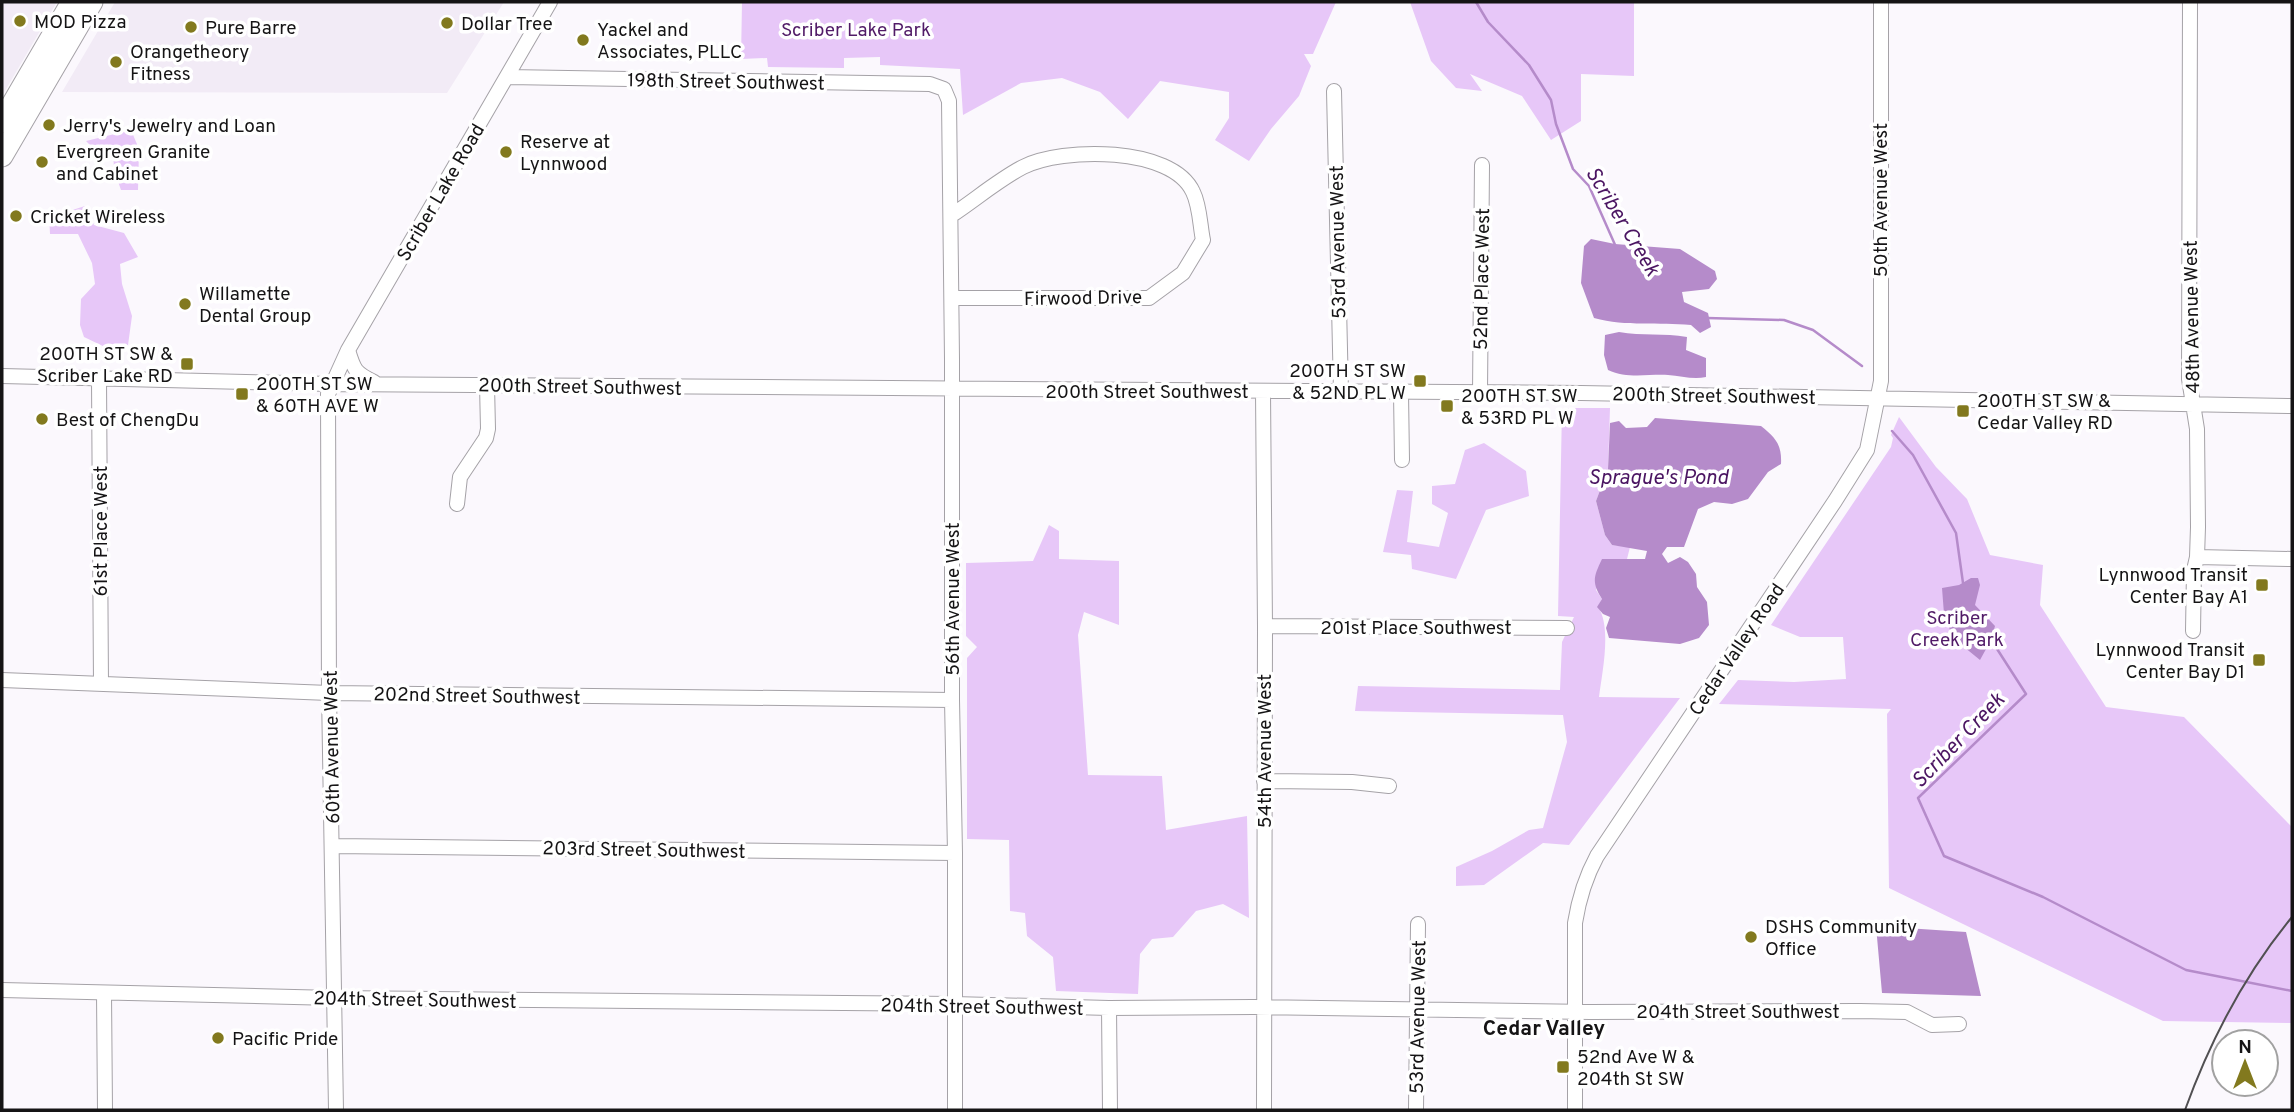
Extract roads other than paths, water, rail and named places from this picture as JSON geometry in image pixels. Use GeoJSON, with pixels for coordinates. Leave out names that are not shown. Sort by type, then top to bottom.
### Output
{"type":"FeatureCollection","features":[{"type":"Feature","properties":{"kind":"highway"},"geometry":{"type":"LineString","coordinates":[[2,122],[72,2]]}},
{"type":"Feature","properties":{"kind":"highway"},"geometry":{"type":"LineString","coordinates":[[2,156],[92,2]]}},
{"type":"Feature","properties":{"kind":"street","name":"Scriber Lake Road"},"geometry":{"type":"LineString","coordinates":[[331,384],[348,350],[550,2]]}},
{"type":"Feature","properties":{"kind":"street","name":"50th Avenue West"},"geometry":{"type":"LineString","coordinates":[[1878,398],[1881,381],[1881,2]]}},
{"type":"Feature","properties":{"kind":"street","name":"48th Avenue West"},"geometry":{"type":"LineString","coordinates":[[2190,2],[2189,379],[2197,429],[2197,557],[2194,570],[2193,631]]}},
{"type":"Feature","properties":{"kind":"street","name":"198th Street Southwest"},"geometry":{"type":"LineString","coordinates":[[507,77],[930,84],[944,89]]}},
{"type":"Feature","properties":{"kind":"street","name":"56th Avenue West"},"geometry":{"type":"LineString","coordinates":[[944,89],[949,101],[952,215],[955,1110]]}},
{"type":"Feature","properties":{"kind":"street","name":"53rd Avenue West"},"geometry":{"type":"LineString","coordinates":[[1334,91],[1341,392]]}},
{"type":"Feature","properties":{"kind":"street","name":"Firwood Drive"},"geometry":{"type":"LineString","coordinates":[[952,215],[1024,166],[1067,155],[1130,155],[1175,172],[1193,192],[1203,240],[1183,274],[1149,298],[952,298]]}},
{"type":"Feature","properties":{"kind":"street","name":"52nd Place West"},"geometry":{"type":"LineString","coordinates":[[1479,393],[1482,165]]}},
{"type":"Feature","properties":{"kind":"street"},"geometry":{"type":"LineString","coordinates":[[348,350],[353,368],[360,375],[379,384]]}},
{"type":"Feature","properties":{"kind":"street","name":"200th Street Southwest"},"geometry":{"type":"LineString","coordinates":[[2,376],[331,384],[1479,393],[2292,406]]}},
{"type":"Feature","properties":{"kind":"street","name":"61st Place West"},"geometry":{"type":"LineString","coordinates":[[99,379],[101,684]]}},
{"type":"Feature","properties":{"kind":"street","name":"60th Avenue West"},"geometry":{"type":"LineString","coordinates":[[331,384],[328,394],[329,693],[336,1110]]}},
{"type":"Feature","properties":{"kind":"street"},"geometry":{"type":"LineString","coordinates":[[457,504],[460,477],[486,438],[487,385]]}},
{"type":"Feature","properties":{"kind":"street","name":"54th Avenue West"},"geometry":{"type":"LineString","coordinates":[[1263,392],[1264,1110]]}},
{"type":"Feature","properties":{"kind":"street"},"geometry":{"type":"LineString","coordinates":[[1401,393],[1402,460]]}},
{"type":"Feature","properties":{"kind":"street","name":"Cedar Valley Road"},"geometry":{"type":"LineString","coordinates":[[1575,1110],[1574,939],[1580,894],[1597,856],[1867,450],[1878,398]]}},
{"type":"Feature","properties":{"kind":"street"},"geometry":{"type":"LineString","coordinates":[[2197,557],[2292,559]]}},
{"type":"Feature","properties":{"kind":"street","name":"201st Place Southwest"},"geometry":{"type":"LineString","coordinates":[[1265,626],[1567,628]]}},
{"type":"Feature","properties":{"kind":"street","name":"202nd Street Southwest"},"geometry":{"type":"LineString","coordinates":[[2,680],[329,693],[952,700]]}},
{"type":"Feature","properties":{"kind":"street"},"geometry":{"type":"LineString","coordinates":[[1264,780],[1352,782],[1389,786]]}},
{"type":"Feature","properties":{"kind":"street","name":"203rd Street Southwest"},"geometry":{"type":"LineString","coordinates":[[333,846],[955,853]]}},
{"type":"Feature","properties":{"kind":"street","name":"53rd Avenue West"},"geometry":{"type":"LineString","coordinates":[[1416,1110],[1418,924]]}},
{"type":"Feature","properties":{"kind":"street","name":"204th Street Southwest"},"geometry":{"type":"LineString","coordinates":[[2,989],[334,998],[1109,1008],[1907,1012],[1932,1025],[1959,1024]]}},
{"type":"Feature","properties":{"kind":"street"},"geometry":{"type":"LineString","coordinates":[[104,993],[106,1110]]}},
{"type":"Feature","properties":{"kind":"street"},"geometry":{"type":"LineString","coordinates":[[1109,1008],[1110,1110]]}},
{"type":"Feature","properties":{"kind":"water"},"geometry":{"type":"Polygon","coordinates":[[[1591,239],[1615,244],[1680,249],[1715,271],[1717,279],[1709,289],[1682,292],[1684,302],[1708,313],[1711,327],[1700,333],[1691,325],[1630,323],[1594,318],[1581,283],[1584,246],[1591,239]]]}},
{"type":"Feature","properties":{"kind":"water"},"geometry":{"type":"Polygon","coordinates":[[[1619,332],[1687,337],[1686,350],[1706,358],[1706,377],[1630,375],[1608,370],[1604,355],[1605,335],[1619,332]]]}},
{"type":"Feature","properties":{"kind":"water","name":"Sprague's Pond"},"geometry":{"type":"Polygon","coordinates":[[[1655,418],[1761,426],[1777,442],[1781,457],[1781,464],[1768,472],[1748,499],[1732,504],[1714,502],[1698,509],[1684,547],[1667,547],[1662,554],[1668,563],[1680,557],[1688,562],[1696,574],[1697,587],[1707,602],[1709,625],[1699,638],[1680,644],[1609,638],[1606,628],[1610,617],[1597,607],[1602,599],[1595,579],[1602,559],[1645,559],[1647,551],[1612,545],[1605,535],[1596,501],[1608,469],[1610,423],[1619,421],[1626,428],[1647,427],[1655,418]]]}},
{"type":"Feature","properties":{"kind":"water"},"geometry":{"type":"Polygon","coordinates":[[[1971,578],[1978,578],[1980,585],[1975,605],[1995,626],[1980,660],[1953,638],[1944,614],[1942,588],[1959,585],[1971,578]]]}},
{"type":"Feature","properties":{"kind":"water"},"geometry":{"type":"Polygon","coordinates":[[[1876,926],[1966,932],[1981,996],[1882,993],[1876,926]]]}},
{"type":"Feature","properties":{"kind":"waterway","name":"Scriber Creek"},"geometry":{"type":"LineString","coordinates":[[1476,2],[1488,22],[1529,65],[1551,100],[1556,124],[1573,169],[1589,186],[1616,247]]}},
{"type":"Feature","properties":{"kind":"waterway","name":"Scriber Creek"},"geometry":{"type":"LineString","coordinates":[[1707,318],[1784,320],[1813,330],[1862,366]]}},
{"type":"Feature","properties":{"kind":"waterway","name":"Scriber Creek"},"geometry":{"type":"LineString","coordinates":[[1892,431],[1913,455],[1956,533],[1963,583]]}},
{"type":"Feature","properties":{"kind":"waterway","name":"Scriber Creek"},"geometry":{"type":"LineString","coordinates":[[1990,638],[2026,694],[1918,798],[1944,856],[2043,897],[2186,970],[2292,991]]}},
{"type":"Feature","properties":{"kind":"tram line"},"geometry":{"type":"LineString","coordinates":[[2185,1110],[2230,1009],[2259,962],[2292,917]]}},
{"type":"Feature","properties":{"kind":"place","name":"MOD Pizza"},"geometry":{"type":"Point","coordinates":[20,21]}},
{"type":"Feature","properties":{"kind":"place","name":"Dollar Tree"},"geometry":{"type":"Point","coordinates":[447,23]}},
{"type":"Feature","properties":{"kind":"place","name":"Pure Barre"},"geometry":{"type":"Point","coordinates":[191,27]}},
{"type":"Feature","properties":{"kind":"place","name":"Yackel and Associates, PLLC"},"geometry":{"type":"Point","coordinates":[583,40]}},
{"type":"Feature","properties":{"kind":"place","name":"Orangetheory Fitness"},"geometry":{"type":"Point","coordinates":[116,62]}},
{"type":"Feature","properties":{"kind":"place","name":"Jerry's Jewelry and Loan"},"geometry":{"type":"Point","coordinates":[49,125]}},
{"type":"Feature","properties":{"kind":"place","name":"Reserve at Lynnwood"},"geometry":{"type":"Point","coordinates":[506,152]}},
{"type":"Feature","properties":{"kind":"place","name":"Evergreen Granite and Cabinet"},"geometry":{"type":"Point","coordinates":[42,162]}},
{"type":"Feature","properties":{"kind":"place","name":"Cricket Wireless"},"geometry":{"type":"Point","coordinates":[16,216]}},
{"type":"Feature","properties":{"kind":"place","name":"Willamette Dental Group"},"geometry":{"type":"Point","coordinates":[185,304]}},
{"type":"Feature","properties":{"kind":"place","name":"200TH ST SW & Scriber Lake RD"},"geometry":{"type":"Point","coordinates":[187,364]}},
{"type":"Feature","properties":{"kind":"place","name":"200TH ST SW & 52ND PL W"},"geometry":{"type":"Point","coordinates":[1420,381]}},
{"type":"Feature","properties":{"kind":"place","name":"200TH ST SW & 60TH AVE W"},"geometry":{"type":"Point","coordinates":[242,394]}},
{"type":"Feature","properties":{"kind":"place","name":"200TH ST SW & 53RD PL W"},"geometry":{"type":"Point","coordinates":[1447,406]}},
{"type":"Feature","properties":{"kind":"place","name":"200TH ST SW & Cedar Valley RD"},"geometry":{"type":"Point","coordinates":[1963,411]}},
{"type":"Feature","properties":{"kind":"place","name":"Best of ChengDu"},"geometry":{"type":"Point","coordinates":[42,419]}},
{"type":"Feature","properties":{"kind":"place","name":"Lynnwood Transit Center Bay A1"},"geometry":{"type":"Point","coordinates":[2262,585]}},
{"type":"Feature","properties":{"kind":"place","name":"Lynnwood Transit Center Bay D1"},"geometry":{"type":"Point","coordinates":[2259,660]}},
{"type":"Feature","properties":{"kind":"place","name":"DSHS Community Office"},"geometry":{"type":"Point","coordinates":[1751,937]}},
{"type":"Feature","properties":{"kind":"place","name":"Pacific Pride"},"geometry":{"type":"Point","coordinates":[218,1038]}},
{"type":"Feature","properties":{"kind":"place","name":"52nd Ave W & 204th St SW"},"geometry":{"type":"Point","coordinates":[1563,1067]}},
{"type":"Feature","properties":{"kind":"district","name":"Cedar Valley"},"geometry":{"type":"Point","coordinates":[1544,1028]}},
{"type":"Feature","properties":{"kind":"park label","name":"Scriber Lake Park"},"geometry":{"type":"Point","coordinates":[856,29]}},
{"type":"Feature","properties":{"kind":"park label","name":"Scriber Creek Park"},"geometry":{"type":"Point","coordinates":[1957,628]}}]}
